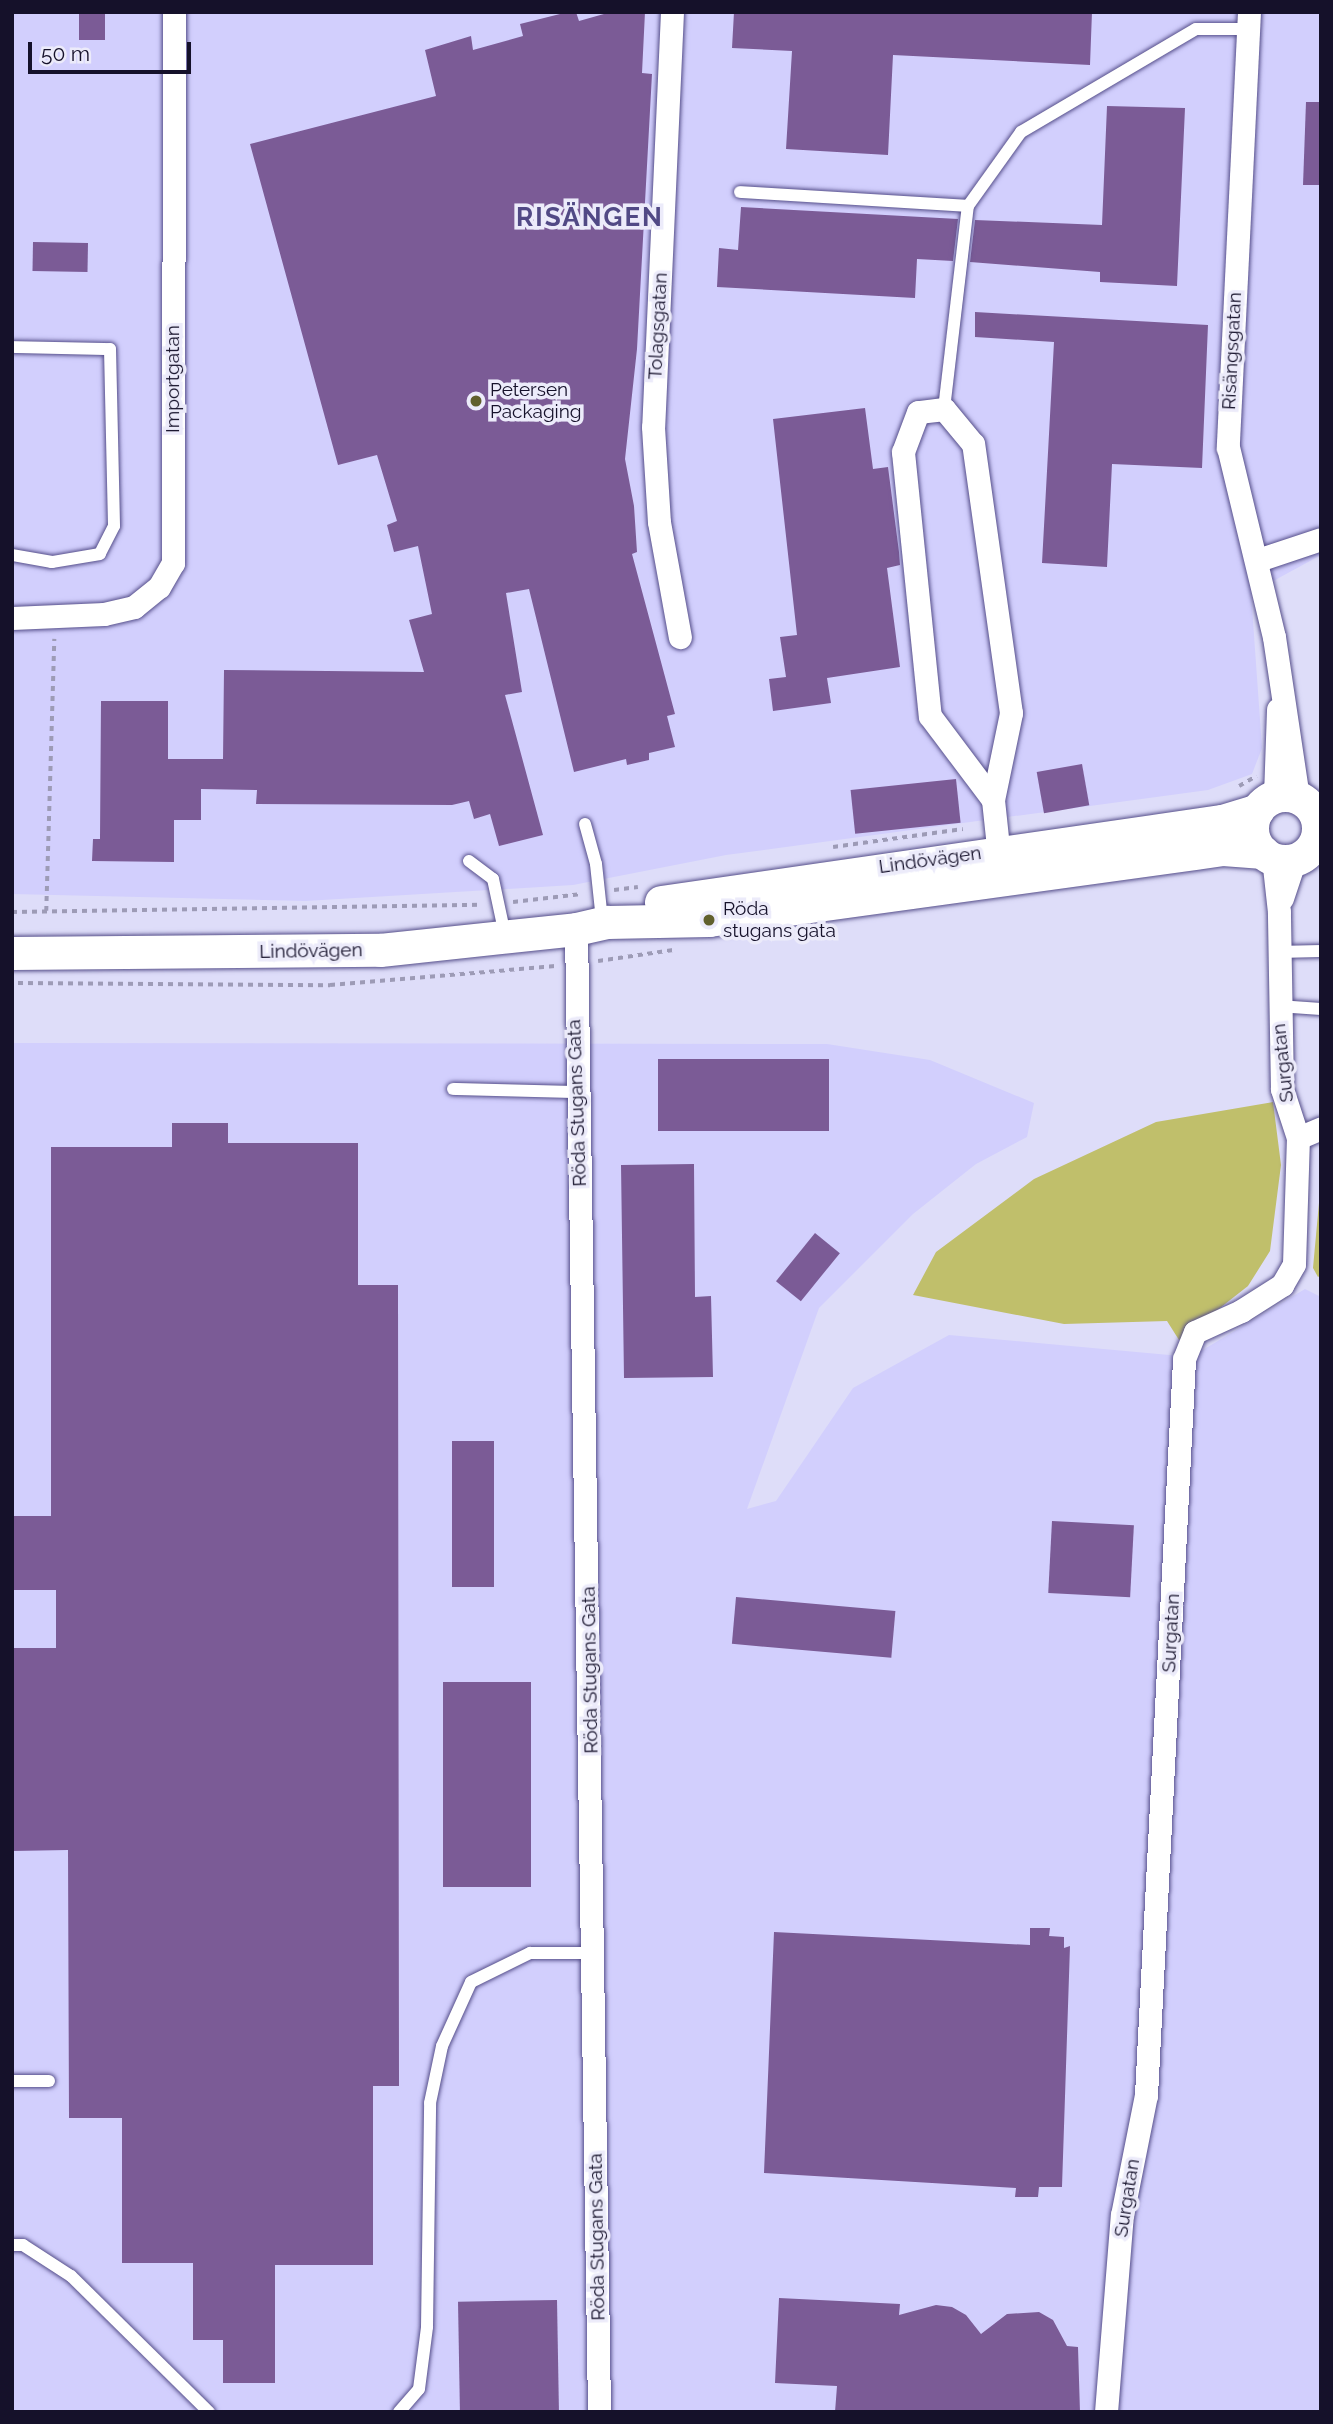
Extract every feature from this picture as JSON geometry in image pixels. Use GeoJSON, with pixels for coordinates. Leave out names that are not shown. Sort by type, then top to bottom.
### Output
{"type":"FeatureCollection","features":[{"type":"Feature","properties":{"kind":"main road"},"geometry":{"type":"LineString","coordinates":[[1289,798],[1318,823],[1293,852],[1252,832],[1289,798]]}},
{"type":"Feature","properties":{"kind":"main road","name":"Lindövägen"},"geometry":{"type":"LineString","coordinates":[[12,953],[380,950],[501,920],[596,916],[709,920],[999,853],[1222,821],[1289,798]]}},
{"type":"Feature","properties":{"kind":"main road","name":"Lindövägen"},"geometry":{"type":"LineString","coordinates":[[999,853],[1223,849],[1293,852]]}},
{"type":"Feature","properties":{"kind":"street","name":"Importgatan"},"geometry":{"type":"LineString","coordinates":[[12,618],[104,614],[134,607],[159,587],[173,563],[174,12]]}},
{"type":"Feature","properties":{"kind":"street","name":"Tolagsgatan"},"geometry":{"type":"LineString","coordinates":[[671,12],[653,427],[659,522],[681,637]]}},
{"type":"Feature","properties":{"kind":"street","name":"Risängsgatan"},"geometry":{"type":"LineString","coordinates":[[1249,21],[1228,447],[1258,560],[1291,731],[1289,798]]}},
{"type":"Feature","properties":{"kind":"street"},"geometry":{"type":"LineString","coordinates":[[993,800],[930,716],[903,452],[918,412],[944,409],[973,444],[1010,713],[993,800],[999,853]]}},
{"type":"Feature","properties":{"kind":"street"},"geometry":{"type":"LineString","coordinates":[[1258,560],[1321,539]]}},
{"type":"Feature","properties":{"kind":"street","name":"Risängsgatan"},"geometry":{"type":"LineString","coordinates":[[1280,685],[1289,798]]}},
{"type":"Feature","properties":{"kind":"street","name":"Surgatan"},"geometry":{"type":"LineString","coordinates":[[1106,2412],[1122,2214],[1146,2095],[1185,1359],[1195,1332],[1241,1311],[1282,1285],[1294,1264],[1298,1138],[1282,1089],[1277,952],[1279,912],[1293,852]]}},
{"type":"Feature","properties":{"kind":"street","name":"Röda Stugans Gata"},"geometry":{"type":"LineString","coordinates":[[596,916],[577,1092],[599,2412]]}},
{"type":"Feature","properties":{"kind":"street"},"geometry":{"type":"LineString","coordinates":[[1298,1138],[1321,1128]]}},
{"type":"Feature","properties":{"kind":"lane"},"geometry":{"type":"LineString","coordinates":[[944,409],[968,206],[1021,132],[1196,29],[1249,21]]}},
{"type":"Feature","properties":{"kind":"lane"},"geometry":{"type":"LineString","coordinates":[[740,192],[968,206]]}},
{"type":"Feature","properties":{"kind":"lane"},"geometry":{"type":"LineString","coordinates":[[12,347],[110,349],[114,526],[100,554],[52,562],[12,555]]}},
{"type":"Feature","properties":{"kind":"lane"},"geometry":{"type":"LineString","coordinates":[[585,824],[596,916]]}},
{"type":"Feature","properties":{"kind":"lane"},"geometry":{"type":"LineString","coordinates":[[469,861],[493,879],[501,920]]}},
{"type":"Feature","properties":{"kind":"lane"},"geometry":{"type":"LineString","coordinates":[[1277,952],[1321,951]]}},
{"type":"Feature","properties":{"kind":"lane"},"geometry":{"type":"LineString","coordinates":[[1278,1006],[1314,1010],[1321,1017]]}},
{"type":"Feature","properties":{"kind":"lane"},"geometry":{"type":"LineString","coordinates":[[453,1089],[577,1092]]}},
{"type":"Feature","properties":{"kind":"lane"},"geometry":{"type":"LineString","coordinates":[[399,2412],[419,2389],[425,2339],[430,2103],[442,2046],[471,1982],[530,1954],[593,1953]]}},
{"type":"Feature","properties":{"kind":"lane"},"geometry":{"type":"LineString","coordinates":[[12,2081],[49,2081]]}},
{"type":"Feature","properties":{"kind":"lane"},"geometry":{"type":"LineString","coordinates":[[12,2245],[23,2245],[71,2276],[209,2412]]}},
{"type":"Feature","properties":{"kind":"path"},"geometry":{"type":"LineString","coordinates":[[46,912],[54,637],[66,637]]}},
{"type":"Feature","properties":{"kind":"path"},"geometry":{"type":"LineString","coordinates":[[1228,794],[1250,777],[1289,798]]}},
{"type":"Feature","properties":{"kind":"path"},"geometry":{"type":"LineString","coordinates":[[830,848],[947,829],[999,853]]}},
{"type":"Feature","properties":{"kind":"path"},"geometry":{"type":"LineString","coordinates":[[12,912],[501,920],[596,916],[648,886]]}},
{"type":"Feature","properties":{"kind":"shaded area"},"geometry":{"type":"Polygon","coordinates":[[[12,12],[1321,12],[1321,555],[1251,593],[1262,748],[1252,774],[1208,790],[726,855],[573,885],[305,901],[12,894],[12,12]]]}},
{"type":"Feature","properties":{"kind":"shaded area"},"geometry":{"type":"Polygon","coordinates":[[[12,1043],[827,1044],[930,1060],[1034,1103],[1027,1137],[976,1164],[913,1214],[819,1308],[747,1509],[776,1501],[853,1388],[949,1335],[1191,1357],[1305,1289],[1321,1297],[1321,2412],[12,2412],[12,1043]]]}},
{"type":"Feature","properties":{"kind":"shaded area"},"geometry":{"type":"Polygon","coordinates":[[[1273,1102],[1281,1165],[1270,1251],[1248,1286],[1179,1340],[1167,1321],[1064,1324],[913,1295],[936,1252],[1034,1179],[1156,1122],[1273,1102]]]}},
{"type":"Feature","properties":{"kind":"shaded area"},"geometry":{"type":"Polygon","coordinates":[[[1321,1181],[1321,1275],[1318,1277],[1313,1268],[1321,1181]]]}},
{"type":"Feature","properties":{"kind":"building"},"geometry":{"type":"Polygon","coordinates":[[[79,12],[105,12],[105,40],[79,40],[79,12]]]}},
{"type":"Feature","properties":{"kind":"building","name":"Petersen Packaging"},"geometry":{"type":"Polygon","coordinates":[[[576,12],[579,21],[611,12],[645,12],[642,73],[652,74],[637,349],[625,459],[634,506],[637,552],[632,554],[675,714],[667,716],[675,747],[649,753],[649,760],[627,765],[626,759],[574,772],[529,589],[506,593],[522,692],[505,695],[543,835],[499,846],[490,814],[474,819],[469,801],[452,805],[256,804],[257,790],[201,789],[201,820],[174,820],[174,862],[92,861],[93,839],[100,839],[101,701],[168,701],[168,759],[223,759],[224,670],[424,672],[409,620],[432,614],[418,546],[394,552],[387,525],[397,521],[377,455],[338,465],[250,144],[436,96],[425,50],[471,36],[473,50],[523,36],[520,24],[576,12]]]}},
{"type":"Feature","properties":{"kind":"building"},"geometry":{"type":"Polygon","coordinates":[[[734,12],[1092,12],[1090,65],[893,55],[888,155],[786,149],[792,51],[732,48],[734,12]]]}},
{"type":"Feature","properties":{"kind":"building"},"geometry":{"type":"Polygon","coordinates":[[[1306,102],[1321,102],[1321,185],[1303,185],[1306,102]]]}},
{"type":"Feature","properties":{"kind":"building"},"geometry":{"type":"Polygon","coordinates":[[[1107,106],[1185,108],[1177,286],[1100,282],[1100,272],[970,262],[975,220],[1102,225],[1107,106]]]}},
{"type":"Feature","properties":{"kind":"building"},"geometry":{"type":"Polygon","coordinates":[[[741,207],[958,219],[953,261],[917,259],[915,298],[717,287],[719,248],[738,250],[741,207]]]}},
{"type":"Feature","properties":{"kind":"building"},"geometry":{"type":"Polygon","coordinates":[[[33,242],[88,243],[87,272],[32,271],[33,242]]]}},
{"type":"Feature","properties":{"kind":"building"},"geometry":{"type":"Polygon","coordinates":[[[975,312],[1208,325],[1202,468],[1112,464],[1107,567],[1042,563],[1054,342],[975,337],[975,312]]]}},
{"type":"Feature","properties":{"kind":"building"},"geometry":{"type":"Polygon","coordinates":[[[865,408],[873,469],[888,467],[900,565],[887,568],[900,667],[827,678],[831,703],[773,711],[769,679],[786,677],[780,637],[797,635],[773,419],[865,408]]]}},
{"type":"Feature","properties":{"kind":"building"},"geometry":{"type":"Polygon","coordinates":[[[1082,764],[1089,805],[1044,813],[1037,772],[1082,764]]]}},
{"type":"Feature","properties":{"kind":"building"},"geometry":{"type":"Polygon","coordinates":[[[956,779],[961,823],[855,834],[851,790],[956,779]]]}},
{"type":"Feature","properties":{"kind":"building"},"geometry":{"type":"Polygon","coordinates":[[[658,1059],[829,1059],[829,1131],[658,1131],[658,1059]]]}},
{"type":"Feature","properties":{"kind":"building"},"geometry":{"type":"Polygon","coordinates":[[[172,1123],[228,1123],[228,1143],[358,1143],[358,1285],[398,1285],[399,2086],[373,2086],[373,2265],[275,2265],[275,2383],[223,2383],[223,2340],[193,2340],[193,2263],[122,2263],[122,2118],[69,2118],[68,1850],[12,1851],[12,1648],[56,1648],[56,1590],[12,1590],[12,1516],[51,1516],[51,1147],[172,1147],[172,1123]]]}},
{"type":"Feature","properties":{"kind":"building"},"geometry":{"type":"Polygon","coordinates":[[[694,1164],[695,1297],[711,1296],[713,1377],[624,1378],[621,1165],[694,1164]]]}},
{"type":"Feature","properties":{"kind":"building"},"geometry":{"type":"Polygon","coordinates":[[[815,1233],[840,1253],[801,1301],[776,1281],[815,1233]]]}},
{"type":"Feature","properties":{"kind":"building"},"geometry":{"type":"Polygon","coordinates":[[[452,1441],[494,1441],[494,1587],[452,1587],[452,1441]]]}},
{"type":"Feature","properties":{"kind":"building"},"geometry":{"type":"Polygon","coordinates":[[[1052,1521],[1134,1525],[1130,1597],[1048,1593],[1052,1521]]]}},
{"type":"Feature","properties":{"kind":"building"},"geometry":{"type":"Polygon","coordinates":[[[736,1597],[895,1611],[891,1658],[732,1644],[736,1597]]]}},
{"type":"Feature","properties":{"kind":"building"},"geometry":{"type":"Polygon","coordinates":[[[443,1682],[531,1682],[531,1887],[443,1887],[443,1682]]]}},
{"type":"Feature","properties":{"kind":"building"},"geometry":{"type":"Polygon","coordinates":[[[1030,1928],[1050,1928],[1049,1936],[1064,1937],[1064,1948],[1070,1946],[1062,2187],[1039,2187],[1038,2197],[1015,2197],[1016,2188],[764,2173],[774,1932],[1030,1945],[1030,1928]]]}},
{"type":"Feature","properties":{"kind":"building"},"geometry":{"type":"Polygon","coordinates":[[[779,2298],[900,2304],[899,2315],[936,2305],[952,2307],[966,2315],[981,2334],[1007,2314],[1039,2312],[1053,2320],[1067,2346],[1078,2347],[1080,2412],[835,2412],[837,2386],[775,2383],[779,2298]]]}},
{"type":"Feature","properties":{"kind":"building"},"geometry":{"type":"Polygon","coordinates":[[[557,2300],[559,2412],[460,2412],[458,2302],[557,2300]]]}},
{"type":"Feature","properties":{"kind":"place","name":"Petersen Packaging"},"geometry":{"type":"Point","coordinates":[476,401]}},
{"type":"Feature","properties":{"kind":"place","name":"Röda stugans gata"},"geometry":{"type":"Point","coordinates":[709,920]}},
{"type":"Feature","properties":{"kind":"district","name":"RISÄNGEN"},"geometry":{"type":"Point","coordinates":[590,218]}}]}
